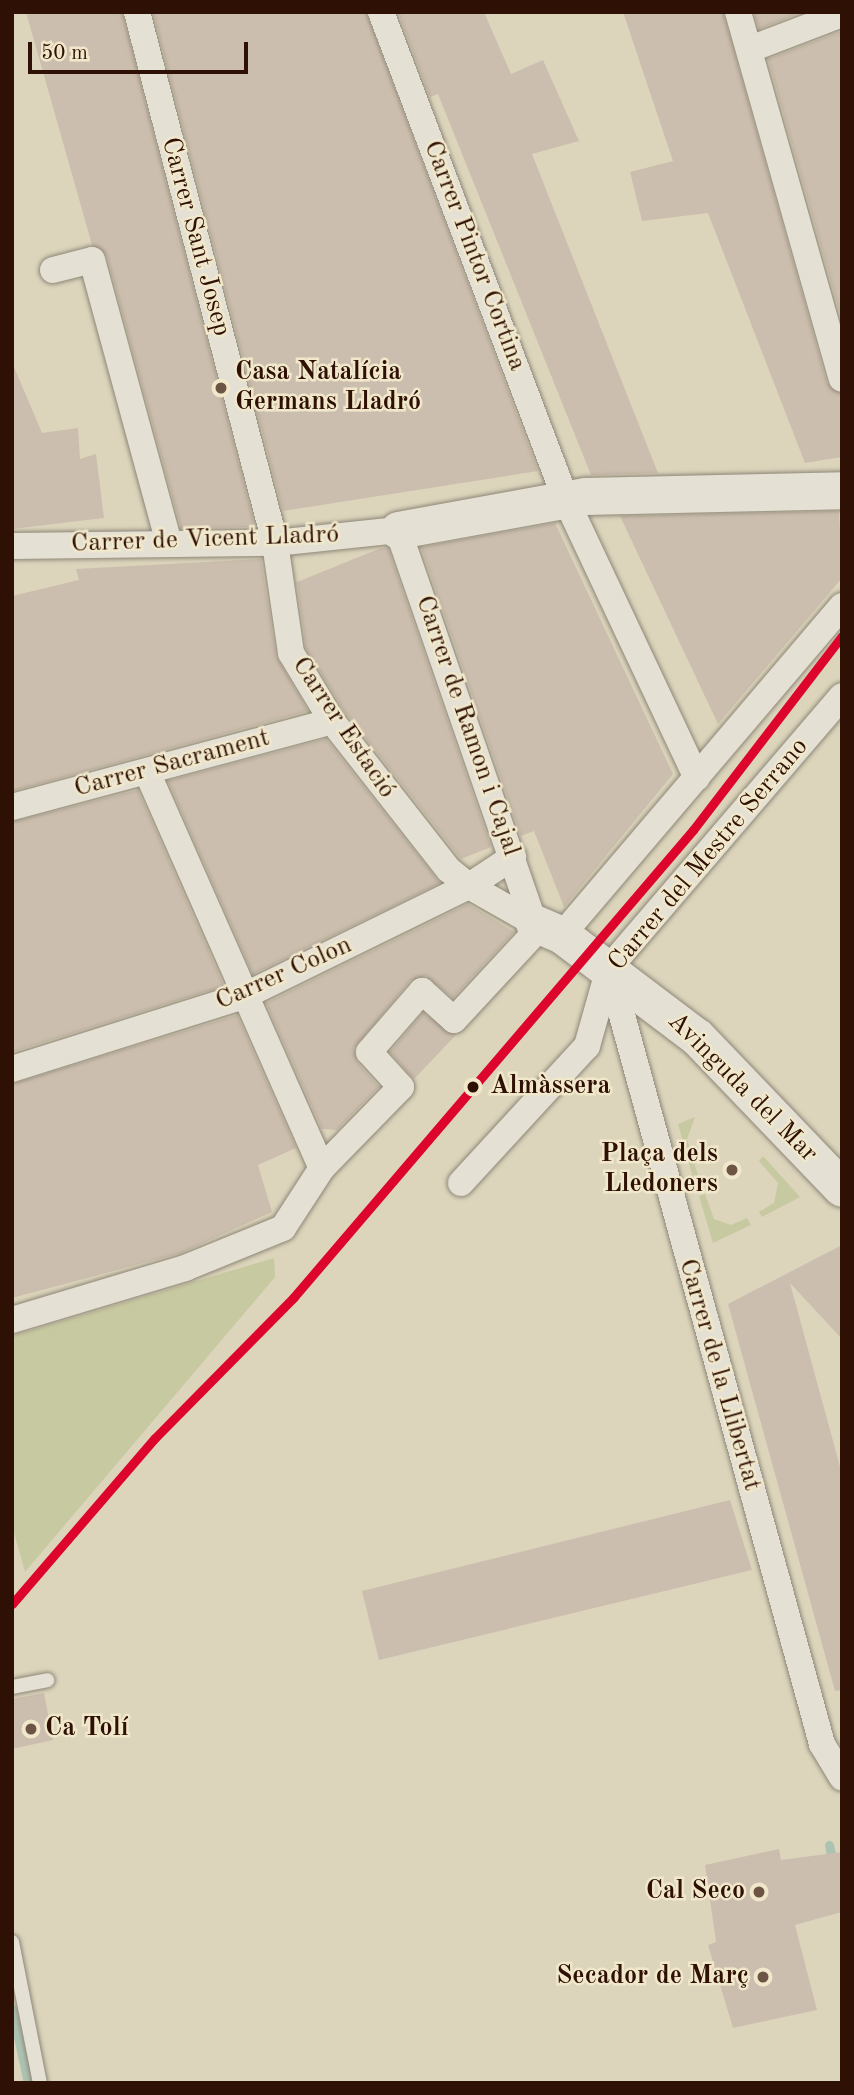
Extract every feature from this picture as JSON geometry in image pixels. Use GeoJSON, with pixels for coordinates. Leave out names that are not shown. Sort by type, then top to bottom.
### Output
{"type":"FeatureCollection","features":[{"type":"Feature","properties":{"kind":"street","name":"Carrer Sant Josep"},"geometry":{"type":"LineString","coordinates":[[137,12],[275,543]]}},
{"type":"Feature","properties":{"kind":"street","name":"Carrer Pintor Cortina"},"geometry":{"type":"LineString","coordinates":[[381,12],[566,500],[696,778]]}},
{"type":"Feature","properties":{"kind":"street"},"geometry":{"type":"LineString","coordinates":[[738,12],[753,48],[842,379]]}},
{"type":"Feature","properties":{"kind":"street"},"geometry":{"type":"LineString","coordinates":[[753,48],[842,14]]}},
{"type":"Feature","properties":{"kind":"street"},"geometry":{"type":"LineString","coordinates":[[53,270],[92,260],[168,540]]}},
{"type":"Feature","properties":{"kind":"street"},"geometry":{"type":"LineString","coordinates":[[398,530],[566,500],[842,490]]}},
{"type":"Feature","properties":{"kind":"street","name":"Carrer de Vicent Lladró"},"geometry":{"type":"LineString","coordinates":[[12,546],[168,540],[275,543],[398,530]]}},
{"type":"Feature","properties":{"kind":"street","name":"Carrer de Ramon i Cajal"},"geometry":{"type":"LineString","coordinates":[[398,530],[513,857],[546,928]]}},
{"type":"Feature","properties":{"kind":"street","name":"Carrer Estació"},"geometry":{"type":"LineString","coordinates":[[275,543],[291,653],[332,721],[414,831],[469,886]]}},
{"type":"Feature","properties":{"kind":"street"},"geometry":{"type":"LineString","coordinates":[[12,1320],[185,1268],[283,1228],[301,1193],[401,1087],[369,1052],[422,991],[454,1020],[696,778],[842,606]]}},
{"type":"Feature","properties":{"kind":"street","name":"Carrer del Mestre Serrano"},"geometry":{"type":"LineString","coordinates":[[461,1183],[587,1046],[609,968],[842,696]]}},
{"type":"Feature","properties":{"kind":"street","name":"Carrer Sacrament"},"geometry":{"type":"LineString","coordinates":[[12,807],[332,721]]}},
{"type":"Feature","properties":{"kind":"street"},"geometry":{"type":"LineString","coordinates":[[147,772],[322,1168]]}},
{"type":"Feature","properties":{"kind":"street","name":"Carrer Colon"},"geometry":{"type":"LineString","coordinates":[[12,1069],[244,996],[469,886],[513,857]]}},
{"type":"Feature","properties":{"kind":"street"},"geometry":{"type":"LineString","coordinates":[[469,886],[546,928]]}},
{"type":"Feature","properties":{"kind":"street","name":"Avinguda del Mar"},"geometry":{"type":"LineString","coordinates":[[546,928],[609,968],[698,1037],[842,1188]]}},
{"type":"Feature","properties":{"kind":"street","name":"Carrer de la Llibertat"},"geometry":{"type":"LineString","coordinates":[[609,968],[822,1744],[841,1777]]}},
{"type":"Feature","properties":{"kind":"lane"},"geometry":{"type":"LineString","coordinates":[[12,1687],[47,1680]]}},
{"type":"Feature","properties":{"kind":"lane"},"geometry":{"type":"LineString","coordinates":[[12,1942],[40,2083]]}},
{"type":"Feature","properties":{"kind":"green space"},"geometry":{"type":"Polygon","coordinates":[[[695,1117],[687,1139],[699,1179],[694,1181],[678,1124],[695,1117]]]}},
{"type":"Feature","properties":{"kind":"green space"},"geometry":{"type":"Polygon","coordinates":[[[763,1156],[800,1197],[762,1217],[759,1212],[774,1203],[778,1183],[759,1161],[763,1156]]]}},
{"type":"Feature","properties":{"kind":"green space"},"geometry":{"type":"Polygon","coordinates":[[[705,1194],[714,1219],[731,1225],[747,1218],[751,1225],[713,1243],[699,1196],[705,1194]]]}},
{"type":"Feature","properties":{"kind":"green space"},"geometry":{"type":"Polygon","coordinates":[[[274,1258],[275,1277],[25,1572],[12,1525],[12,1336],[274,1258]]]}},
{"type":"Feature","properties":{"kind":"building"},"geometry":{"type":"Polygon","coordinates":[[[26,12],[122,12],[255,527],[181,528],[107,256],[92,245],[26,12]]]}},
{"type":"Feature","properties":{"kind":"building"},"geometry":{"type":"Polygon","coordinates":[[[153,12],[366,12],[538,471],[283,511],[153,12]]]}},
{"type":"Feature","properties":{"kind":"building"},"geometry":{"type":"Polygon","coordinates":[[[398,12],[484,12],[511,74],[543,60],[579,141],[532,154],[658,473],[591,475],[438,94],[430,97],[398,12]]]}},
{"type":"Feature","properties":{"kind":"building"},"geometry":{"type":"Polygon","coordinates":[[[623,12],[723,12],[827,383],[842,394],[842,457],[805,463],[708,213],[642,221],[630,172],[673,161],[623,12]]]}},
{"type":"Feature","properties":{"kind":"building"},"geometry":{"type":"Polygon","coordinates":[[[754,12],[802,12],[759,29],[754,12]]]}},
{"type":"Feature","properties":{"kind":"building"},"geometry":{"type":"Polygon","coordinates":[[[842,31],[842,320],[768,59],[842,31]]]}},
{"type":"Feature","properties":{"kind":"building"},"geometry":{"type":"Polygon","coordinates":[[[12,362],[42,433],[78,428],[80,459],[96,454],[104,518],[12,529],[12,362]]]}},
{"type":"Feature","properties":{"kind":"building"},"geometry":{"type":"Polygon","coordinates":[[[839,511],[842,578],[718,724],[620,516],[839,511]]]}},
{"type":"Feature","properties":{"kind":"building"},"geometry":{"type":"Polygon","coordinates":[[[555,523],[673,774],[564,907],[534,831],[521,836],[421,547],[555,523]]]}},
{"type":"Feature","properties":{"kind":"building"},"geometry":{"type":"Polygon","coordinates":[[[381,548],[388,548],[491,847],[461,859],[345,712],[306,648],[297,582],[381,548]]]}},
{"type":"Feature","properties":{"kind":"building"},"geometry":{"type":"Polygon","coordinates":[[[261,559],[276,656],[308,711],[12,791],[12,596],[79,580],[76,569],[261,559]]]}},
{"type":"Feature","properties":{"kind":"building"},"geometry":{"type":"Polygon","coordinates":[[[326,739],[440,883],[253,974],[168,781],[326,739]]]}},
{"type":"Feature","properties":{"kind":"building"},"geometry":{"type":"Polygon","coordinates":[[[138,790],[224,986],[12,1052],[12,822],[138,790]]]}},
{"type":"Feature","properties":{"kind":"building"},"geometry":{"type":"Polygon","coordinates":[[[468,904],[514,932],[453,998],[426,976],[410,981],[354,1048],[357,1062],[379,1087],[337,1130],[322,1129],[266,1003],[468,904]]]}},
{"type":"Feature","properties":{"kind":"building","name":"Almàssera"},"geometry":{"type":"Polygon","coordinates":[[[423,1013],[456,1035],[414,1079],[390,1052],[423,1013]]]}},
{"type":"Feature","properties":{"kind":"building"},"geometry":{"type":"Polygon","coordinates":[[[237,1015],[296,1148],[258,1165],[272,1212],[181,1253],[12,1298],[12,1084],[237,1015]]]}},
{"type":"Feature","properties":{"kind":"building"},"geometry":{"type":"Polygon","coordinates":[[[842,1245],[842,1339],[790,1283],[842,1474],[842,1690],[835,1691],[728,1304],[842,1245]]]}},
{"type":"Feature","properties":{"kind":"building"},"geometry":{"type":"Polygon","coordinates":[[[730,1500],[752,1570],[379,1660],[362,1591],[730,1500]]]}},
{"type":"Feature","properties":{"kind":"building","name":"Ca Tolí"},"geometry":{"type":"Polygon","coordinates":[[[44,1693],[53,1740],[12,1749],[12,1699],[44,1693]]]}},
{"type":"Feature","properties":{"kind":"building"},"geometry":{"type":"Polygon","coordinates":[[[779,1849],[781,1860],[842,1852],[842,1912],[795,1925],[817,2010],[733,2028],[708,1945],[716,1942],[705,1865],[779,1849]]]}},
{"type":"Feature","properties":{"kind":"waterway"},"geometry":{"type":"LineString","coordinates":[[829,1845],[833,1863]]}},
{"type":"Feature","properties":{"kind":"waterway"},"geometry":{"type":"LineString","coordinates":[[12,2009],[28,2083]]}},
{"type":"Feature","properties":{"kind":"transit line"},"geometry":{"type":"LineString","coordinates":[[12,1604],[155,1438],[293,1298],[693,830],[842,636]]}},
{"type":"Feature","properties":{"kind":"place","name":"Casa Natalícia Germans Lladró"},"geometry":{"type":"Point","coordinates":[221,388]}},
{"type":"Feature","properties":{"kind":"place","name":"Almàssera"},"geometry":{"type":"Point","coordinates":[473,1087]}},
{"type":"Feature","properties":{"kind":"place","name":"Plaça dels Lledoners"},"geometry":{"type":"Point","coordinates":[732,1170]}},
{"type":"Feature","properties":{"kind":"place","name":"Ca Tolí"},"geometry":{"type":"Point","coordinates":[31,1729]}},
{"type":"Feature","properties":{"kind":"place","name":"Cal Seco"},"geometry":{"type":"Point","coordinates":[759,1892]}},
{"type":"Feature","properties":{"kind":"place","name":"Secador de Març"},"geometry":{"type":"Point","coordinates":[763,1977]}}]}
